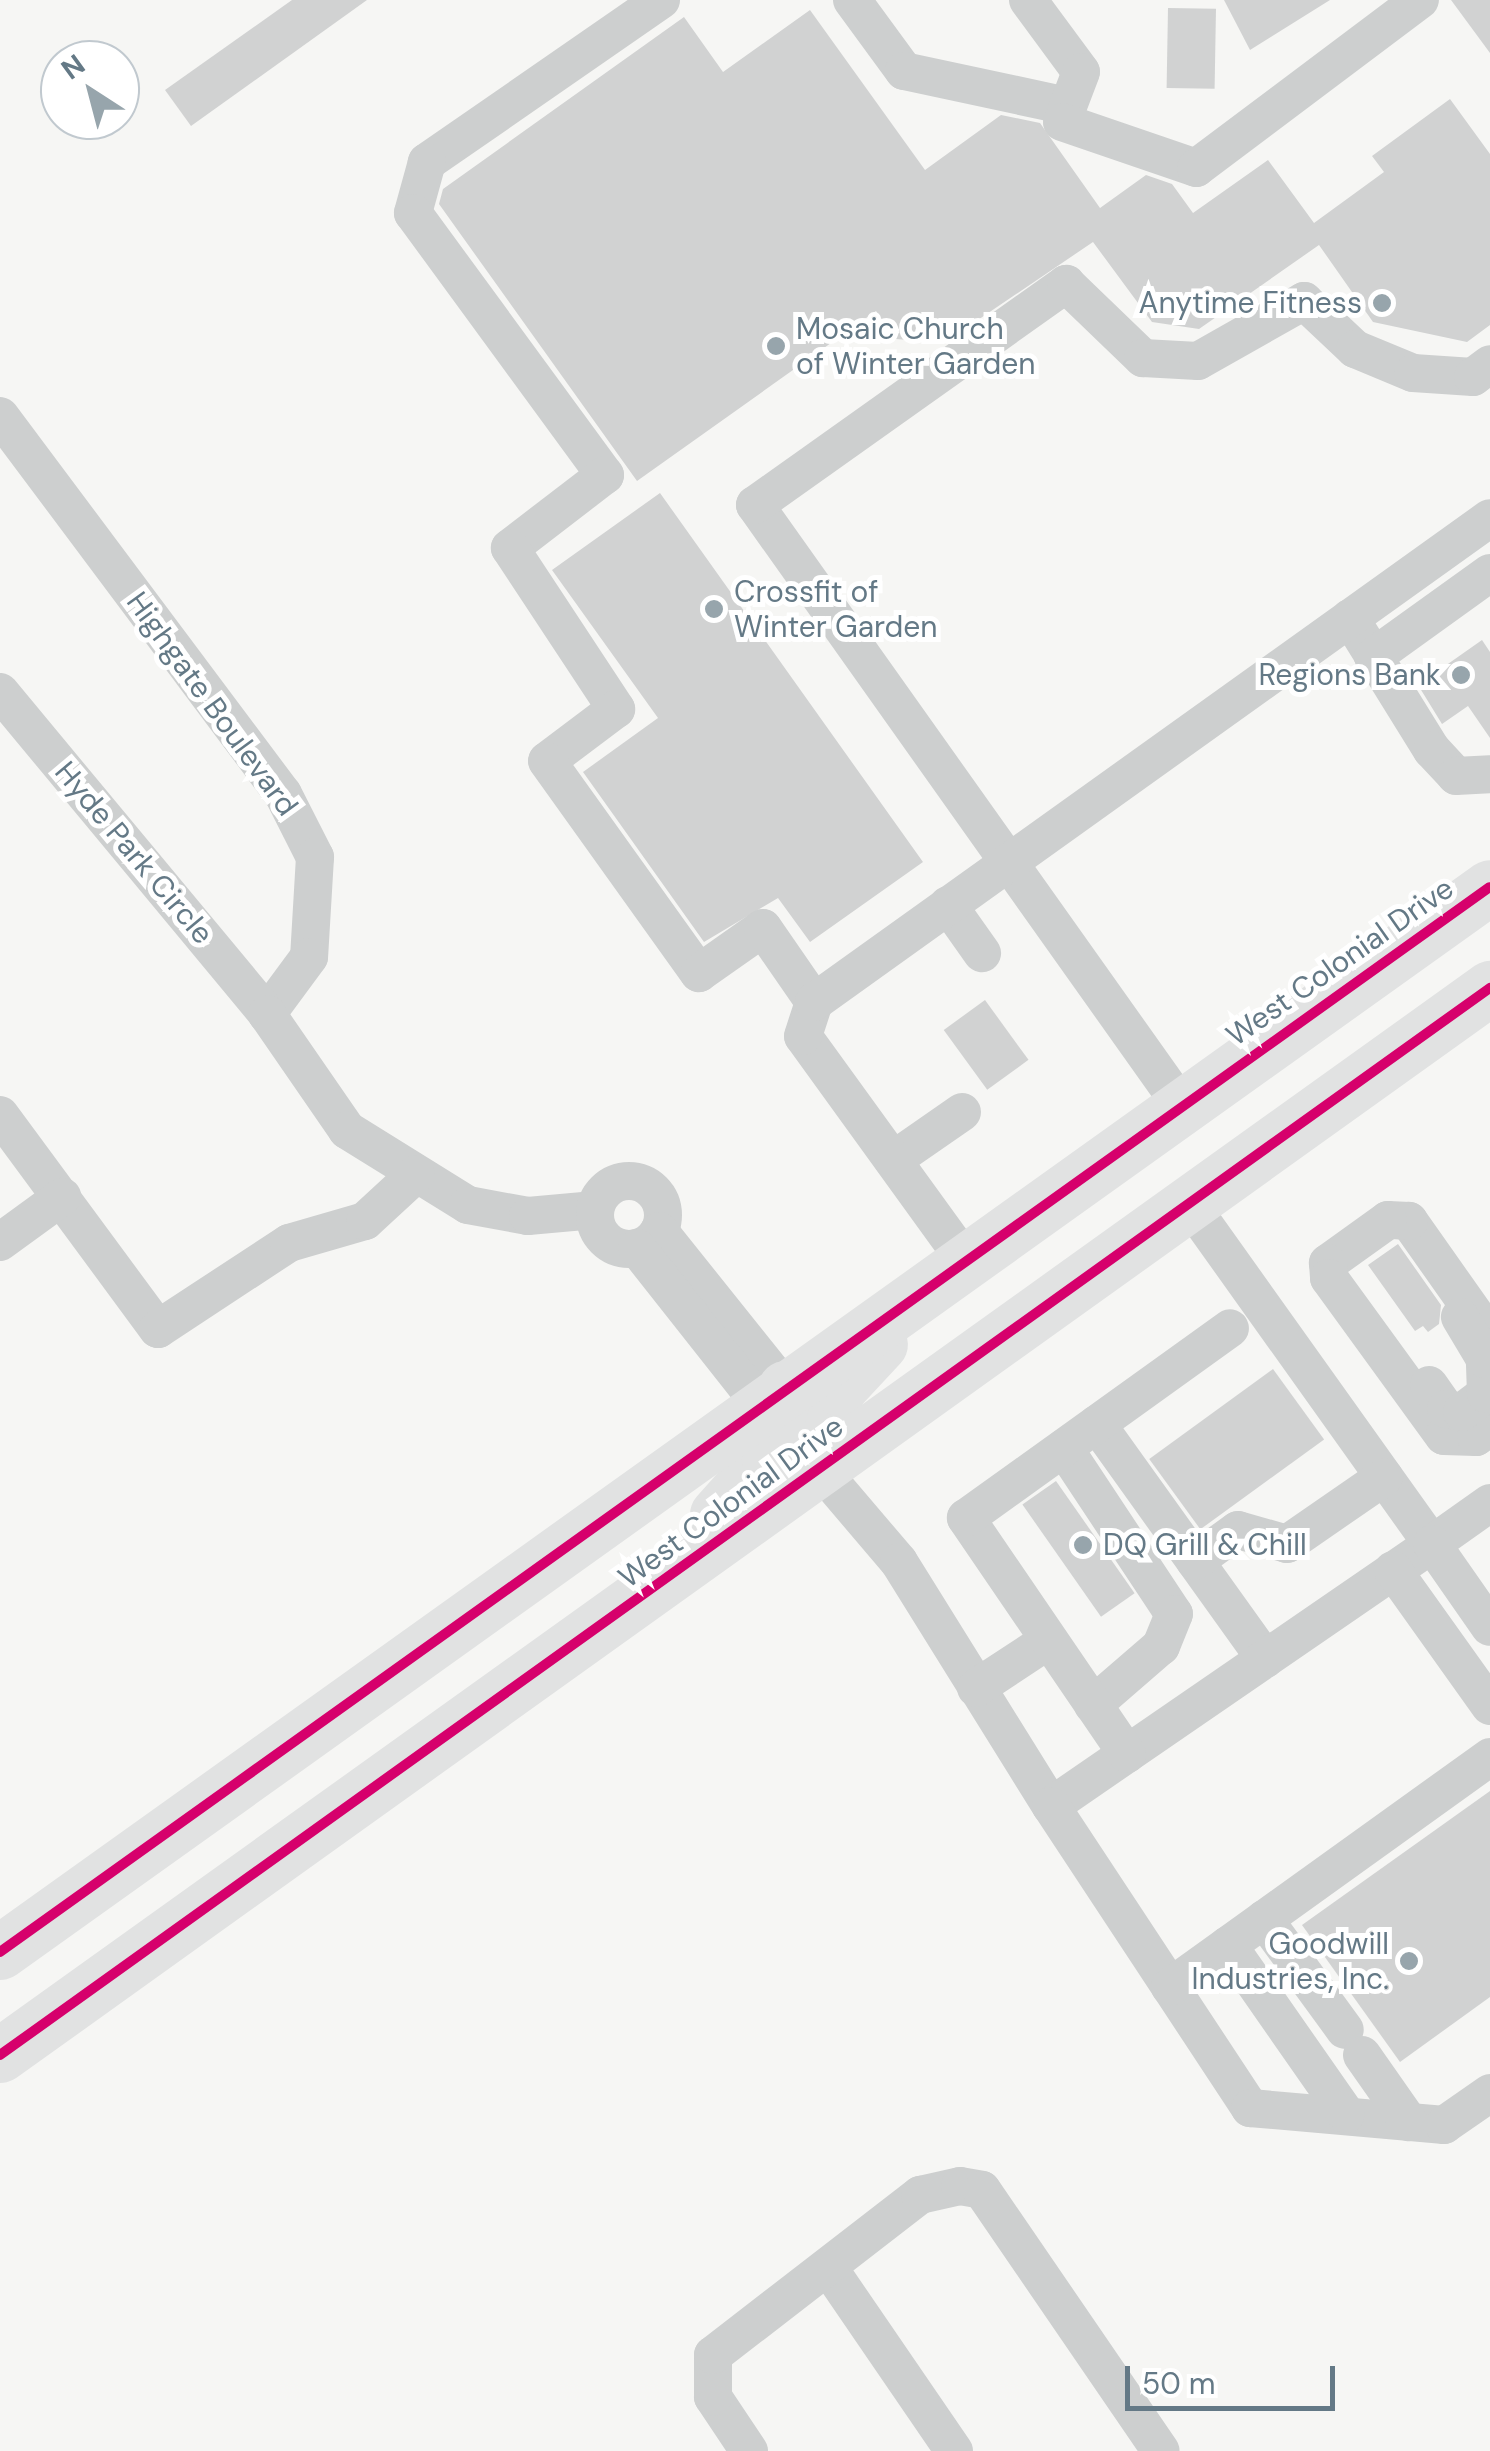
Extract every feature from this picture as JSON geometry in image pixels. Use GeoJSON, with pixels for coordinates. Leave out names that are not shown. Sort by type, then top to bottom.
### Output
{"type":"FeatureCollection","features":[{"type":"Feature","properties":{"kind":"highway","name":"West Colonial Drive"},"geometry":{"type":"LineString","coordinates":[[0,1952],[1490,887]]}},
{"type":"Feature","properties":{"kind":"highway","name":"West Colonial Drive"},"geometry":{"type":"LineString","coordinates":[[0,2055],[642,1599],[1490,988]]}},
{"type":"Feature","properties":{"kind":"highway"},"geometry":{"type":"LineString","coordinates":[[819,1468],[822,1425],[839,1388],[958,1265]]}},
{"type":"Feature","properties":{"kind":"highway"},"geometry":{"type":"LineString","coordinates":[[642,1599],[768,1456],[774,1396]]}},
{"type":"Feature","properties":{"kind":"lane"},"geometry":{"type":"LineString","coordinates":[[661,0],[427,162],[413,214],[604,475],[510,548],[616,710],[546,761],[699,973],[763,928],[814,1002]]}},
{"type":"Feature","properties":{"kind":"lane"},"geometry":{"type":"LineString","coordinates":[[852,0],[904,71],[1068,106]]}},
{"type":"Feature","properties":{"kind":"lane"},"geometry":{"type":"LineString","coordinates":[[1028,0],[1081,72],[1062,122],[1196,168],[1420,0]]}},
{"type":"Feature","properties":{"kind":"lane"},"geometry":{"type":"LineString","coordinates":[[1181,1105],[1006,864],[755,505],[1066,284],[1144,358],[1198,361],[1304,301],[1356,348],[1413,373],[1484,382]]}},
{"type":"Feature","properties":{"kind":"lane","name":"Highgate Boulevard"},"geometry":{"type":"LineString","coordinates":[[0,416],[283,794],[316,857],[309,958],[267,1014]]}},
{"type":"Feature","properties":{"kind":"lane"},"geometry":{"type":"LineString","coordinates":[[958,1265],[893,1160],[803,1036],[814,1002],[1490,518]]}},
{"type":"Feature","properties":{"kind":"lane"},"geometry":{"type":"LineString","coordinates":[[1373,657],[1490,573]]}},
{"type":"Feature","properties":{"kind":"lane"},"geometry":{"type":"LineString","coordinates":[[1350,618],[1456,776],[1490,774]]}},
{"type":"Feature","properties":{"kind":"lane","name":"Hyde Park Circle"},"geometry":{"type":"LineString","coordinates":[[0,692],[267,1014],[331,1073],[416,1174],[468,1205],[528,1216],[596,1210]]}},
{"type":"Feature","properties":{"kind":"lane"},"geometry":{"type":"LineString","coordinates":[[948,905],[982,954]]}},
{"type":"Feature","properties":{"kind":"lane"},"geometry":{"type":"LineString","coordinates":[[893,1160],[962,1112]]}},
{"type":"Feature","properties":{"kind":"lane"},"geometry":{"type":"LineString","coordinates":[[0,1115],[158,1329],[288,1243],[366,1221],[416,1174]]}},
{"type":"Feature","properties":{"kind":"lane"},"geometry":{"type":"LineString","coordinates":[[617,1184],[640,1184],[658,1198],[648,1240],[606,1240],[596,1210],[617,1184]]}},
{"type":"Feature","properties":{"kind":"lane"},"geometry":{"type":"LineString","coordinates":[[0,1242],[62,1197]]}},
{"type":"Feature","properties":{"kind":"lane"},"geometry":{"type":"LineString","coordinates":[[1189,1203],[1490,1627]]}},
{"type":"Feature","properties":{"kind":"lane"},"geometry":{"type":"LineString","coordinates":[[1347,1249],[1348,1274],[1446,1408],[1476,1406],[1490,1378],[1484,1359],[1392,1220]]}},
{"type":"Feature","properties":{"kind":"lane"},"geometry":{"type":"LineString","coordinates":[[1490,1336],[1408,1221],[1392,1220],[1328,1263],[1329,1278],[1444,1436],[1476,1437],[1490,1426]]}},
{"type":"Feature","properties":{"kind":"lane"},"geometry":{"type":"LineString","coordinates":[[648,1240],[774,1396]]}},
{"type":"Feature","properties":{"kind":"lane"},"geometry":{"type":"LineString","coordinates":[[1126,1754],[966,1518],[1230,1328],[1246,1282]]}},
{"type":"Feature","properties":{"kind":"lane"},"geometry":{"type":"LineString","coordinates":[[1230,1328],[1280,1330]]}},
{"type":"Feature","properties":{"kind":"lane"},"geometry":{"type":"LineString","coordinates":[[1098,1424],[1265,1659]]}},
{"type":"Feature","properties":{"kind":"lane"},"geometry":{"type":"LineString","coordinates":[[1064,1448],[1174,1614],[1161,1646],[1093,1705]]}},
{"type":"Feature","properties":{"kind":"lane"},"geometry":{"type":"LineString","coordinates":[[819,1468],[899,1562],[976,1688],[1250,2108],[1444,2125],[1490,2093]]}},
{"type":"Feature","properties":{"kind":"lane"},"geometry":{"type":"LineString","coordinates":[[1195,1560],[1238,1530],[1286,1544],[1384,1477]]}},
{"type":"Feature","properties":{"kind":"lane"},"geometry":{"type":"LineString","coordinates":[[1052,1806],[1490,1503]]}},
{"type":"Feature","properties":{"kind":"lane"},"geometry":{"type":"LineString","coordinates":[[1393,1570],[1490,1706]]}},
{"type":"Feature","properties":{"kind":"lane"},"geometry":{"type":"LineString","coordinates":[[976,1688],[1048,1640]]}},
{"type":"Feature","properties":{"kind":"lane"},"geometry":{"type":"LineString","coordinates":[[1170,1986],[1490,1758]]}},
{"type":"Feature","properties":{"kind":"lane"},"geometry":{"type":"LineString","coordinates":[[1264,1919],[1410,2122]]}},
{"type":"Feature","properties":{"kind":"lane"},"geometry":{"type":"LineString","coordinates":[[1228,1945],[1346,2114]]}},
{"type":"Feature","properties":{"kind":"lane"},"geometry":{"type":"LineString","coordinates":[[749,2451],[713,2397],[713,2355],[920,2195],[982,2190],[1162,2451]]}},
{"type":"Feature","properties":{"kind":"lane"},"geometry":{"type":"LineString","coordinates":[[828,2266],[954,2451]]}},
{"type":"Feature","properties":{"kind":"building"},"geometry":{"type":"Polygon","coordinates":[[[292,0],[367,0],[191,126],[165,90],[292,0]]]}},
{"type":"Feature","properties":{"kind":"building"},"geometry":{"type":"Polygon","coordinates":[[[1224,0],[1330,0],[1250,50],[1224,0]]]}},
{"type":"Feature","properties":{"kind":"building"},"geometry":{"type":"Polygon","coordinates":[[[1451,0],[1490,0],[1490,53],[1451,0]]]}},
{"type":"Feature","properties":{"kind":"building"},"geometry":{"type":"Polygon","coordinates":[[[1168,8],[1216,9],[1215,89],[1167,88],[1168,8]]]}},
{"type":"Feature","properties":{"kind":"building"},"geometry":{"type":"Polygon","coordinates":[[[810,10],[925,170],[1001,115],[1040,123],[1100,208],[1146,175],[1172,184],[1193,213],[1268,160],[1314,223],[1384,172],[1372,156],[1450,99],[1490,154],[1490,325],[1467,342],[1373,322],[1319,245],[1199,329],[1152,322],[1093,242],[944,343],[896,339],[876,311],[637,481],[439,204],[443,189],[684,17],[723,72],[810,10]]]}},
{"type":"Feature","properties":{"kind":"building"},"geometry":{"type":"Polygon","coordinates":[[[660,493],[923,862],[810,942],[778,898],[704,942],[583,772],[658,718],[552,570],[660,493]]]}},
{"type":"Feature","properties":{"kind":"building","name":"Regions Bank"},"geometry":{"type":"Polygon","coordinates":[[[1482,640],[1490,652],[1490,738],[1468,706],[1442,724],[1418,685],[1482,640]]]}},
{"type":"Feature","properties":{"kind":"building"},"geometry":{"type":"Polygon","coordinates":[[[985,1000],[1028,1060],[987,1090],[944,1030],[985,1000]]]}},
{"type":"Feature","properties":{"kind":"building"},"geometry":{"type":"Polygon","coordinates":[[[1398,1244],[1441,1305],[1439,1324],[1428,1332],[1423,1326],[1415,1331],[1368,1265],[1398,1244]]]}},
{"type":"Feature","properties":{"kind":"building"},"geometry":{"type":"Polygon","coordinates":[[[1273,1369],[1324,1439],[1200,1529],[1149,1459],[1273,1369]]]}},
{"type":"Feature","properties":{"kind":"building","name":"DQ Grill & Chill"},"geometry":{"type":"Polygon","coordinates":[[[1056,1481],[1135,1593],[1101,1617],[1022,1505],[1056,1481]]]}},
{"type":"Feature","properties":{"kind":"building","name":"Goodwill Industries, Inc."},"geometry":{"type":"Polygon","coordinates":[[[1490,1791],[1490,1997],[1400,2062],[1302,1925],[1490,1791]]]}},
{"type":"Feature","properties":{"kind":"cycle path"},"geometry":{"type":"LineString","coordinates":[[0,1952],[1490,887]]}},
{"type":"Feature","properties":{"kind":"cycle path"},"geometry":{"type":"LineString","coordinates":[[0,2055],[1490,988]]}},
{"type":"Feature","properties":{"kind":"place","name":"Anytime Fitness"},"geometry":{"type":"Point","coordinates":[1382,303]}},
{"type":"Feature","properties":{"kind":"place","name":"Mosaic Church of Winter Garden"},"geometry":{"type":"Point","coordinates":[776,346]}},
{"type":"Feature","properties":{"kind":"place","name":"Crossfit of Winter Garden"},"geometry":{"type":"Point","coordinates":[714,609]}},
{"type":"Feature","properties":{"kind":"place","name":"Regions Bank"},"geometry":{"type":"Point","coordinates":[1461,675]}},
{"type":"Feature","properties":{"kind":"place","name":"DQ Grill & Chill"},"geometry":{"type":"Point","coordinates":[1083,1545]}},
{"type":"Feature","properties":{"kind":"place","name":"Goodwill Industries, Inc."},"geometry":{"type":"Point","coordinates":[1409,1961]}}]}
